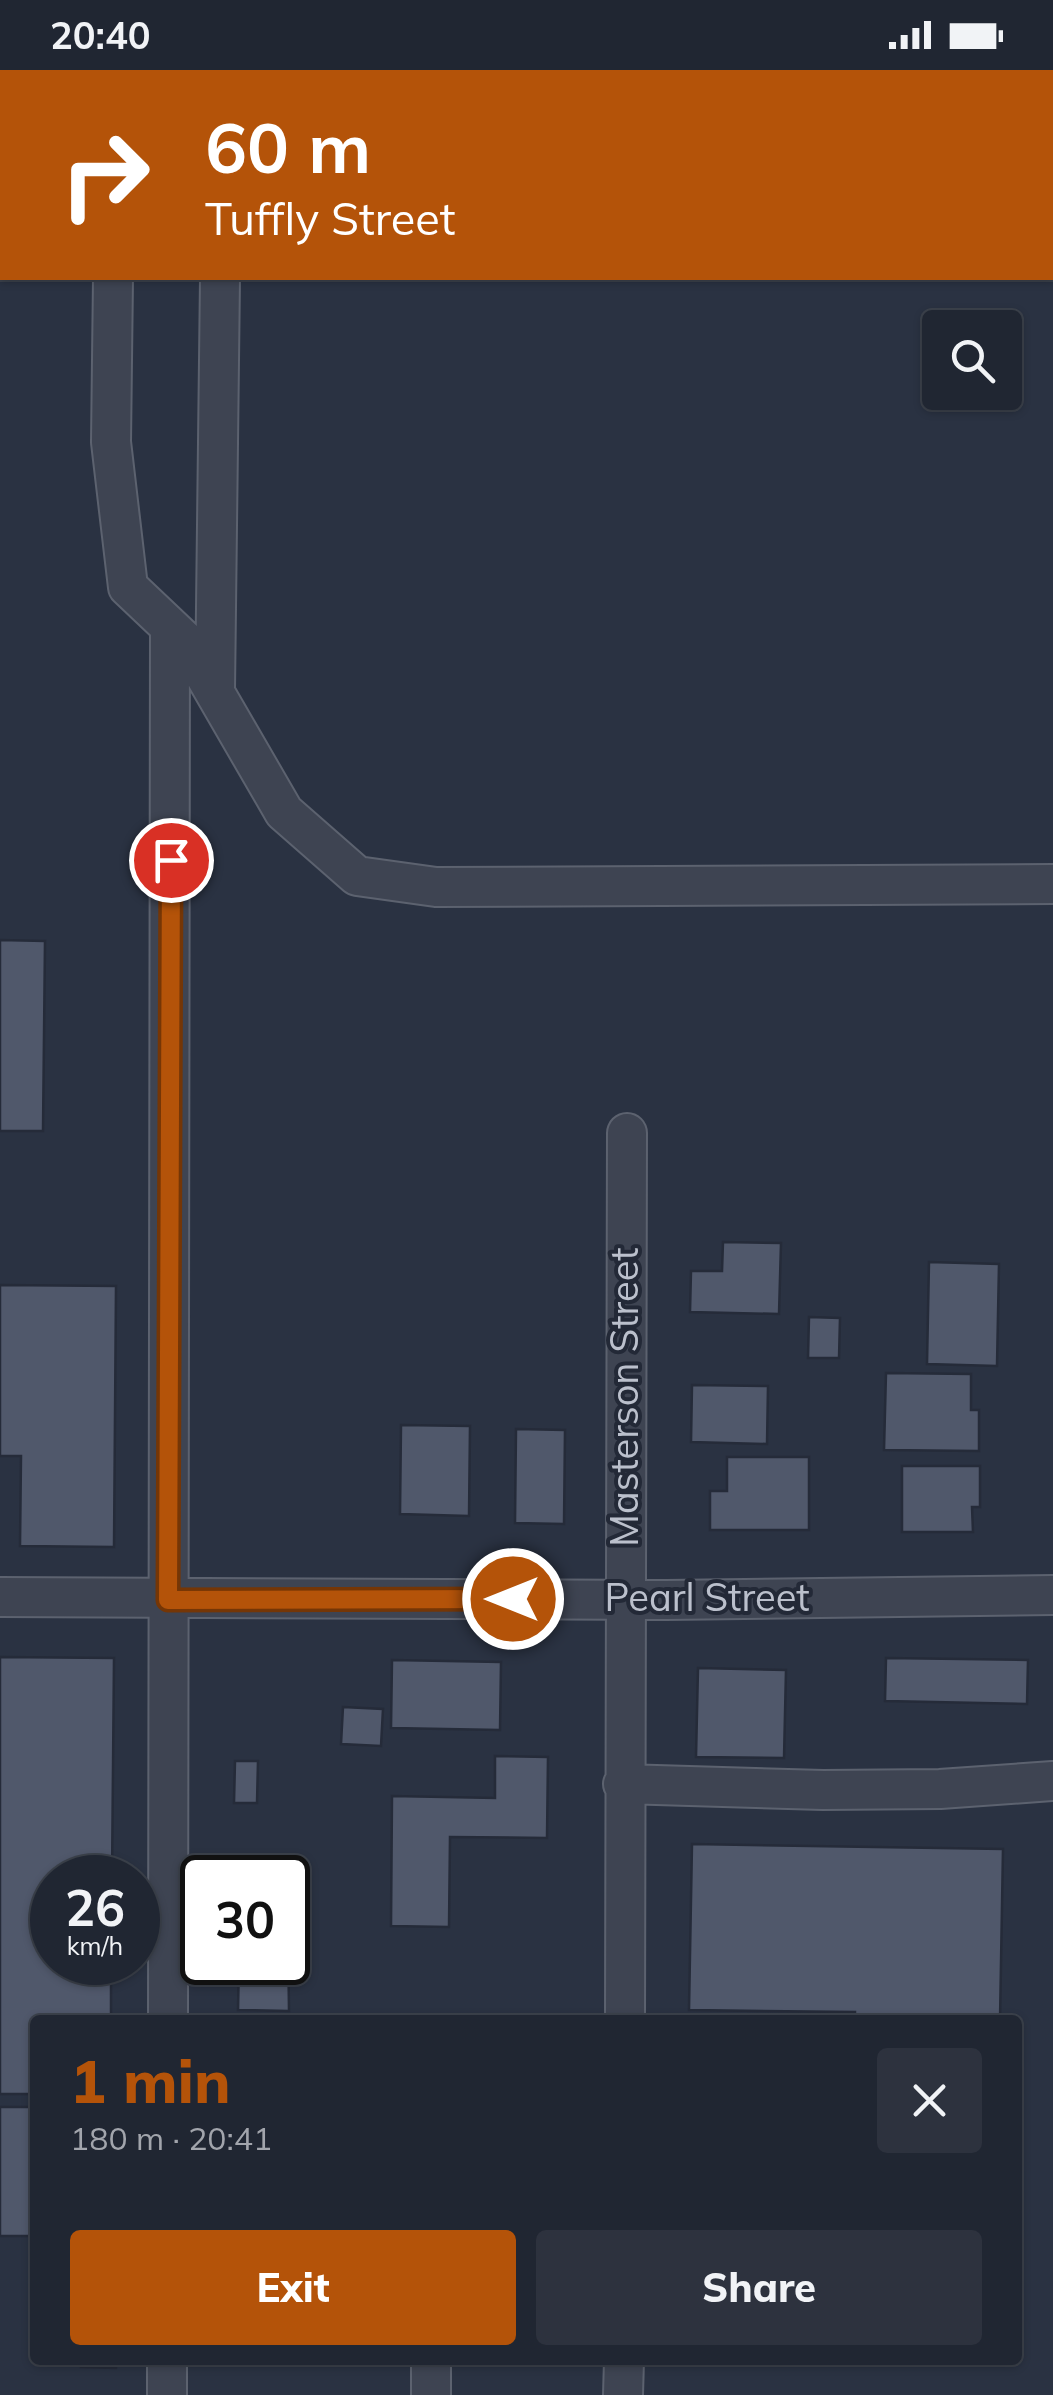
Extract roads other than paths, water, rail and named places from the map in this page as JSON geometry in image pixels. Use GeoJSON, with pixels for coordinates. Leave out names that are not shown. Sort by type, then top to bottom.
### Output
{"type":"FeatureCollection","features":[{"type":"Feature","properties":{"kind":"street"},"geometry":{"type":"LineString","coordinates":[[113,280],[111,442],[128,587],[185,641],[284,812],[357,876],[436,888],[1053,884]]}},
{"type":"Feature","properties":{"kind":"street"},"geometry":{"type":"LineString","coordinates":[[215,692],[220,280]]}},
{"type":"Feature","properties":{"kind":"street"},"geometry":{"type":"LineString","coordinates":[[168,2015],[170,627]]}},
{"type":"Feature","properties":{"kind":"street","name":"Masterson Street"},"geometry":{"type":"LineString","coordinates":[[625,2015],[622,1784],[626,1133]]}},
{"type":"Feature","properties":{"kind":"street","name":"Pearl Street"},"geometry":{"type":"LineString","coordinates":[[0,1598],[624,1600],[1053,1595]]}},
{"type":"Feature","properties":{"kind":"street"},"geometry":{"type":"LineString","coordinates":[[622,1784],[842,1790],[1053,1782]]}},
{"type":"Feature","properties":{"kind":"street"},"geometry":{"type":"LineString","coordinates":[[167,2395],[168,2365]]}},
{"type":"Feature","properties":{"kind":"street"},"geometry":{"type":"LineString","coordinates":[[431,2365],[431,2395]]}},
{"type":"Feature","properties":{"kind":"street"},"geometry":{"type":"LineString","coordinates":[[623,2395],[624,2365]]}}]}
